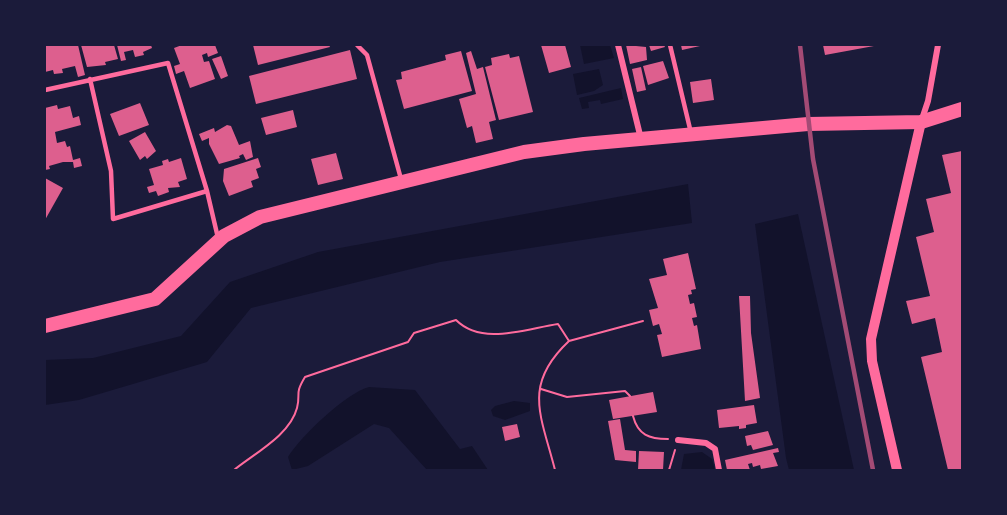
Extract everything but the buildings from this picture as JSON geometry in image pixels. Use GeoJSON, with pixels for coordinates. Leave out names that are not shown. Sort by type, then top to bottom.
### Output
{"type":"FeatureCollection","features":[{"type":"Feature","properties":{"kind":"main road"},"geometry":{"type":"LineString","coordinates":[[45,326],[155,299],[218,241],[239,226],[260,216],[524,152],[641,139],[823,124],[921,122],[962,109]]}},
{"type":"Feature","properties":{"kind":"street"},"geometry":{"type":"LineString","coordinates":[[618,45],[641,139]]}},
{"type":"Feature","properties":{"kind":"street"},"geometry":{"type":"LineString","coordinates":[[897,470],[872,360],[871,339],[921,122],[928,101],[938,45]]}},
{"type":"Feature","properties":{"kind":"street"},"geometry":{"type":"LineString","coordinates":[[678,440],[706,443],[715,449],[719,470]]}},
{"type":"Feature","properties":{"kind":"lane"},"geometry":{"type":"LineString","coordinates":[[357,45],[367,55],[402,181]]}},
{"type":"Feature","properties":{"kind":"lane"},"geometry":{"type":"LineString","coordinates":[[670,45],[691,135]]}},
{"type":"Feature","properties":{"kind":"lane"},"geometry":{"type":"LineString","coordinates":[[45,90],[168,63],[207,191],[218,241]]}},
{"type":"Feature","properties":{"kind":"lane"},"geometry":{"type":"LineString","coordinates":[[90,79],[111,171],[113,219],[207,191]]}},
{"type":"Feature","properties":{"kind":"path"},"geometry":{"type":"LineString","coordinates":[[234,470],[285,429],[297,407],[296,391],[305,377],[408,342],[414,333],[456,320],[466,329],[482,335],[558,324],[569,341]]}},
{"type":"Feature","properties":{"kind":"path"},"geometry":{"type":"LineString","coordinates":[[555,470],[537,399],[544,369],[569,341],[643,321]]}},
{"type":"Feature","properties":{"kind":"path"},"geometry":{"type":"LineString","coordinates":[[540,389],[567,397],[625,391],[630,396]]}},
{"type":"Feature","properties":{"kind":"path"},"geometry":{"type":"LineString","coordinates":[[633,416],[636,428],[649,439],[678,440],[669,470]]}},
{"type":"Feature","properties":{"kind":"shaded area"},"geometry":{"type":"Polygon","coordinates":[[[580,45],[610,45],[614,58],[584,64],[580,45]]]}},
{"type":"Feature","properties":{"kind":"shaded area"},"geometry":{"type":"Polygon","coordinates":[[[599,69],[603,85],[594,91],[577,95],[573,74],[599,69]]]}},
{"type":"Feature","properties":{"kind":"shaded area"},"geometry":{"type":"Polygon","coordinates":[[[621,88],[623,99],[601,104],[600,100],[588,102],[589,108],[582,109],[579,98],[621,88]]]}},
{"type":"Feature","properties":{"kind":"shaded area"},"geometry":{"type":"Polygon","coordinates":[[[688,184],[692,223],[440,262],[251,308],[207,362],[79,400],[45,405],[45,360],[93,358],[181,336],[230,282],[318,252],[688,184]]]}},
{"type":"Feature","properties":{"kind":"shaded area"},"geometry":{"type":"Polygon","coordinates":[[[798,214],[854,470],[789,470],[786,458],[755,224],[798,214]]]}},
{"type":"Feature","properties":{"kind":"shaded area"},"geometry":{"type":"Polygon","coordinates":[[[369,387],[415,390],[460,449],[472,446],[488,470],[427,470],[389,428],[374,424],[308,466],[292,470],[288,457],[303,438],[337,406],[369,387]]]}},
{"type":"Feature","properties":{"kind":"shaded area"},"geometry":{"type":"Polygon","coordinates":[[[514,401],[530,403],[530,411],[505,420],[493,416],[491,410],[495,406],[514,401]]]}},
{"type":"Feature","properties":{"kind":"shaded area"},"geometry":{"type":"Polygon","coordinates":[[[702,452],[712,459],[715,470],[681,470],[684,454],[702,452]]]}},
{"type":"Feature","properties":{"kind":"railway"},"geometry":{"type":"LineString","coordinates":[[800,45],[813,159],[873,470]]}}]}
